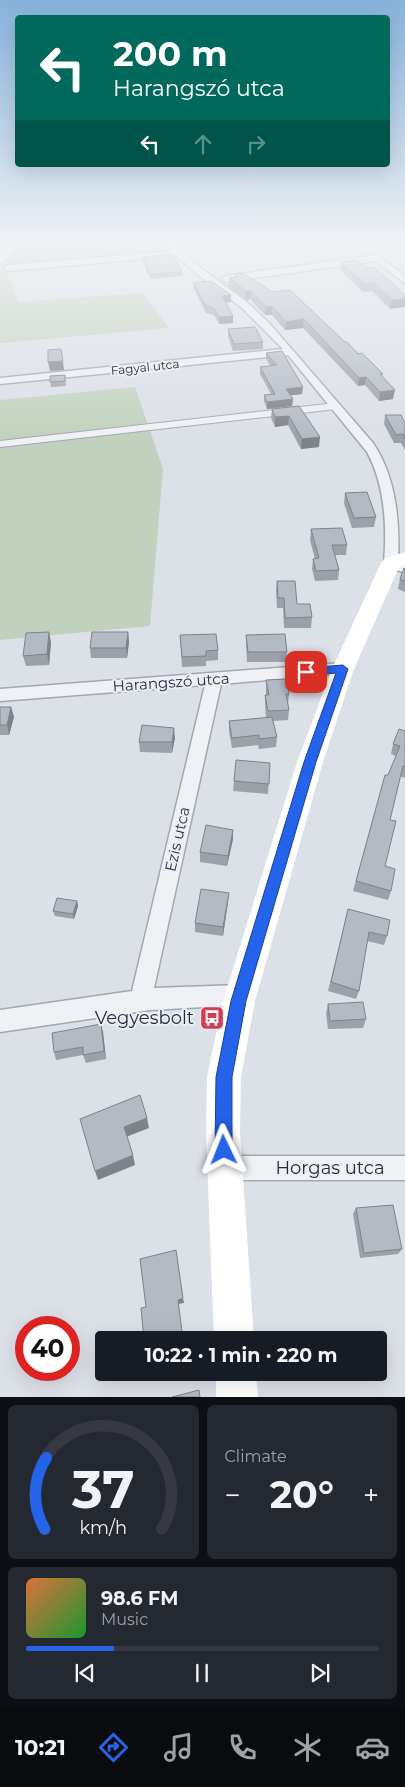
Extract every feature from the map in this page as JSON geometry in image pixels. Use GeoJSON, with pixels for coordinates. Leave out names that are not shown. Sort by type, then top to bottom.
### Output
{"type":"FeatureCollection","features":[{"type":"Feature","properties":{"kind":"street"},"geometry":{"type":"LineString","coordinates":[[233,1331],[224,1168],[224,1077],[240,995],[310,762],[343,669],[400,563],[393,541],[390,511],[383,478],[376,459],[336,406],[255,314],[247,308]]}},
{"type":"Feature","properties":{"kind":"street","name":"Fagyal utca"},"geometry":{"type":"LineString","coordinates":[[0,381],[289,352]]}},
{"type":"Feature","properties":{"kind":"street","name":"Harangszó utca"},"geometry":{"type":"LineString","coordinates":[[0,695],[343,669]]}},
{"type":"Feature","properties":{"kind":"street","name":"Ezis utca"},"geometry":{"type":"LineString","coordinates":[[141,999],[214,680]]}},
{"type":"Feature","properties":{"kind":"street"},"geometry":{"type":"LineString","coordinates":[[0,1021],[141,999],[214,994],[240,995]]}},
{"type":"Feature","properties":{"kind":"street","name":"Horgas utca"},"geometry":{"type":"LineString","coordinates":[[224,1168],[405,1168]]}},
{"type":"Feature","properties":{"kind":"street"},"geometry":{"type":"LineString","coordinates":[[236,1381],[237,1397]]}},
{"type":"Feature","properties":{"kind":"lane"},"geometry":{"type":"LineString","coordinates":[[0,444],[336,406]]}},
{"type":"Feature","properties":{"kind":"green space"},"geometry":{"type":"Polygon","coordinates":[[[0,308],[154,308],[169,328],[0,343],[0,308]]]}},
{"type":"Feature","properties":{"kind":"green space"},"geometry":{"type":"Polygon","coordinates":[[[135,387],[163,469],[150,626],[0,640],[0,400],[135,387]]]}},
{"type":"Feature","properties":{"kind":"building"},"geometry":{"type":"Polygon","coordinates":[[[214,308],[229,308],[233,316],[219,317],[214,308]]]}},
{"type":"Feature","properties":{"kind":"building"},"geometry":{"type":"Polygon","coordinates":[[[274,308],[309,308],[358,354],[362,353],[383,374],[380,374],[395,390],[380,392],[366,377],[359,378],[304,319],[286,322],[274,308]]]}},
{"type":"Feature","properties":{"kind":"building"},"geometry":{"type":"Polygon","coordinates":[[[255,327],[263,342],[234,344],[228,329],[255,327]]]}},
{"type":"Feature","properties":{"kind":"building"},"geometry":{"type":"Polygon","coordinates":[[[61,349],[63,361],[48,362],[48,350],[61,349]]]}},
{"type":"Feature","properties":{"kind":"building"},"geometry":{"type":"Polygon","coordinates":[[[282,351],[303,387],[286,389],[293,399],[267,402],[264,395],[275,394],[260,367],[277,365],[266,353],[282,351]]]}},
{"type":"Feature","properties":{"kind":"building"},"geometry":{"type":"Polygon","coordinates":[[[65,375],[65,381],[50,382],[50,376],[65,375]]]}},
{"type":"Feature","properties":{"kind":"building"},"geometry":{"type":"Polygon","coordinates":[[[299,406],[320,437],[302,439],[289,416],[275,417],[272,409],[299,406]]]}},
{"type":"Feature","properties":{"kind":"building"},"geometry":{"type":"Polygon","coordinates":[[[385,415],[401,415],[405,423],[405,439],[403,434],[396,435],[385,415]]]}},
{"type":"Feature","properties":{"kind":"building"},"geometry":{"type":"Polygon","coordinates":[[[367,492],[376,517],[354,518],[345,493],[367,492]]]}},
{"type":"Feature","properties":{"kind":"building"},"geometry":{"type":"Polygon","coordinates":[[[342,528],[347,545],[332,545],[339,570],[316,571],[313,559],[319,558],[311,529],[342,528]]]}},
{"type":"Feature","properties":{"kind":"building"},"geometry":{"type":"Polygon","coordinates":[[[405,569],[405,581],[400,579],[405,569]]]}},
{"type":"Feature","properties":{"kind":"building"},"geometry":{"type":"Polygon","coordinates":[[[277,581],[295,581],[297,604],[310,604],[312,617],[285,618],[284,598],[278,598],[277,581]]]}},
{"type":"Feature","properties":{"kind":"building"},"geometry":{"type":"Polygon","coordinates":[[[49,632],[47,654],[23,656],[26,633],[49,632]]]}},
{"type":"Feature","properties":{"kind":"building"},"geometry":{"type":"Polygon","coordinates":[[[92,632],[128,632],[126,648],[90,648],[92,632]]]}},
{"type":"Feature","properties":{"kind":"building"},"geometry":{"type":"Polygon","coordinates":[[[216,634],[218,650],[206,651],[206,656],[182,657],[180,635],[216,634]]]}},
{"type":"Feature","properties":{"kind":"building"},"geometry":{"type":"Polygon","coordinates":[[[285,634],[287,652],[248,652],[246,635],[285,634]]]}},
{"type":"Feature","properties":{"kind":"building"},"geometry":{"type":"Polygon","coordinates":[[[287,679],[289,694],[286,694],[289,710],[268,711],[265,695],[269,695],[266,680],[287,679]]]}},
{"type":"Feature","properties":{"kind":"building"},"geometry":{"type":"Polygon","coordinates":[[[0,707],[11,707],[7,725],[0,725],[0,707]]]}},
{"type":"Feature","properties":{"kind":"building"},"geometry":{"type":"Polygon","coordinates":[[[272,717],[277,737],[259,739],[259,735],[232,738],[229,721],[272,717]]]}},
{"type":"Feature","properties":{"kind":"building"},"geometry":{"type":"Polygon","coordinates":[[[142,725],[174,728],[172,742],[139,742],[142,725]]]}},
{"type":"Feature","properties":{"kind":"building"},"geometry":{"type":"Polygon","coordinates":[[[399,729],[405,731],[405,767],[403,766],[390,820],[396,821],[385,866],[395,869],[391,891],[356,881],[385,775],[388,775],[400,746],[393,744],[399,729]]]}},
{"type":"Feature","properties":{"kind":"building"},"geometry":{"type":"Polygon","coordinates":[[[236,760],[270,763],[269,784],[234,781],[236,760]]]}},
{"type":"Feature","properties":{"kind":"building"},"geometry":{"type":"Polygon","coordinates":[[[206,825],[233,830],[228,856],[200,852],[206,825]]]}},
{"type":"Feature","properties":{"kind":"building"},"geometry":{"type":"Polygon","coordinates":[[[201,889],[229,893],[223,927],[195,923],[201,889]]]}},
{"type":"Feature","properties":{"kind":"building"},"geometry":{"type":"Polygon","coordinates":[[[57,898],[77,901],[73,914],[53,911],[57,898]]]}},
{"type":"Feature","properties":{"kind":"building"},"geometry":{"type":"Polygon","coordinates":[[[348,909],[390,920],[387,936],[369,932],[359,991],[331,982],[348,909]]]}},
{"type":"Feature","properties":{"kind":"building"},"geometry":{"type":"Polygon","coordinates":[[[363,1002],[366,1019],[330,1021],[328,1004],[363,1002]]]}},
{"type":"Feature","properties":{"kind":"building"},"geometry":{"type":"Polygon","coordinates":[[[101,1024],[104,1051],[83,1055],[83,1047],[54,1052],[52,1033],[101,1024]]]}},
{"type":"Feature","properties":{"kind":"building"},"geometry":{"type":"Polygon","coordinates":[[[140,1095],[147,1118],[124,1127],[133,1155],[95,1171],[80,1119],[140,1095]]]}},
{"type":"Feature","properties":{"kind":"building"},"geometry":{"type":"Polygon","coordinates":[[[393,1205],[402,1249],[364,1253],[356,1208],[393,1205]]]}},
{"type":"Feature","properties":{"kind":"building"},"geometry":{"type":"Polygon","coordinates":[[[176,1250],[183,1298],[178,1300],[182,1331],[143,1331],[141,1308],[146,1307],[140,1259],[176,1250]]]}},
{"type":"Feature","properties":{"kind":"building"},"geometry":{"type":"Polygon","coordinates":[[[199,1390],[200,1397],[172,1397],[199,1390]]]}},
{"type":"Feature","properties":{"kind":"place","name":"Vegyesbolt"},"geometry":{"type":"Point","coordinates":[212,1018]}},
{"type":"Feature","properties":{"kind":"route"},"geometry":{"type":"LineString","coordinates":[[224,1150],[224,1077],[239,1001],[249,962],[310,762],[343,669],[306,672]]}}]}
